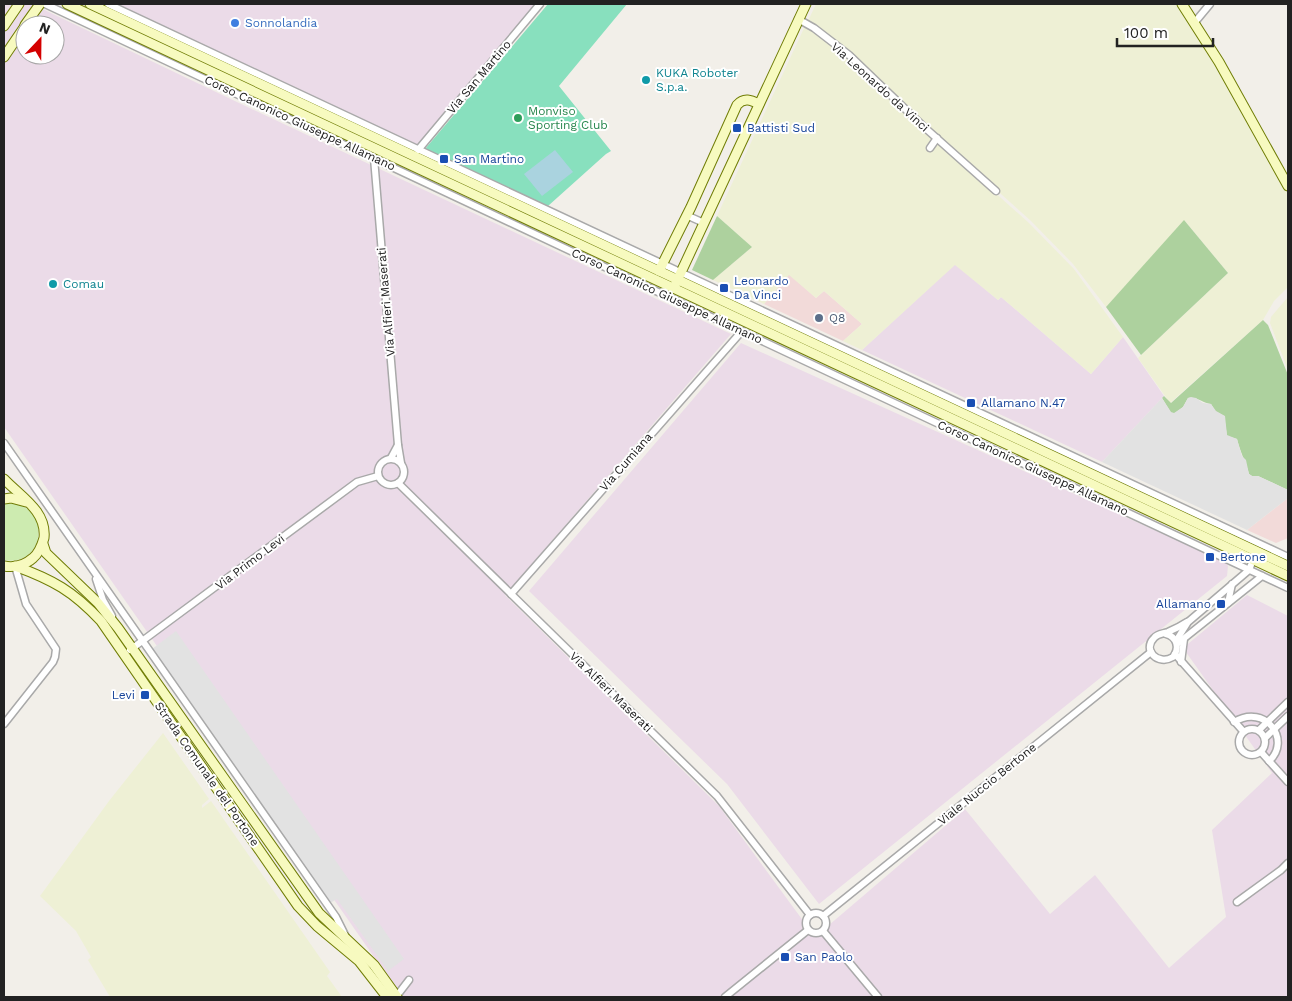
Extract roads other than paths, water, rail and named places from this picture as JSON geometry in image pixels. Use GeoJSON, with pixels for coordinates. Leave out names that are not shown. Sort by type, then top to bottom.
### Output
{"type":"FeatureCollection","features":[{"type":"Feature","properties":{"kind":"main road"},"geometry":{"type":"LineString","coordinates":[[4,26],[19,4]]}},
{"type":"Feature","properties":{"kind":"main road"},"geometry":{"type":"LineString","coordinates":[[32,15],[40,4]]}},
{"type":"Feature","properties":{"kind":"main road","name":"Corso Canonico Giuseppe Allamano"},"geometry":{"type":"LineString","coordinates":[[67,4],[674,288],[1257,551],[1288,576]]}},
{"type":"Feature","properties":{"kind":"main road","name":"Corso Canonico Giuseppe Allamano"},"geometry":{"type":"LineString","coordinates":[[90,4],[661,267],[1288,566]]}},
{"type":"Feature","properties":{"kind":"main road"},"geometry":{"type":"LineString","coordinates":[[674,288],[806,4]]}},
{"type":"Feature","properties":{"kind":"main road"},"geometry":{"type":"LineString","coordinates":[[1182,4],[1219,62],[1288,186]]}},
{"type":"Feature","properties":{"kind":"main road"},"geometry":{"type":"LineString","coordinates":[[4,57],[15,40]]}},
{"type":"Feature","properties":{"kind":"main road"},"geometry":{"type":"LineString","coordinates":[[661,267],[737,105],[746,99],[759,104]]}},
{"type":"Feature","properties":{"kind":"main road"},"geometry":{"type":"LineString","coordinates":[[4,479],[38,512],[43,521],[44,531],[43,544],[33,558],[24,564],[8,567]]}},
{"type":"Feature","properties":{"kind":"main road"},"geometry":{"type":"LineString","coordinates":[[4,499],[11,498],[28,503]]}},
{"type":"Feature","properties":{"kind":"main road","name":"Strada Comunale del Portone"},"geometry":{"type":"LineString","coordinates":[[43,544],[46,553],[98,603],[118,628],[319,914],[374,965],[392,997]]}},
{"type":"Feature","properties":{"kind":"main road","name":"Strada Comunale del Portone"},"geometry":{"type":"LineString","coordinates":[[8,567],[48,579],[68,591],[101,621],[298,906],[317,926],[358,960],[392,997]]}},
{"type":"Feature","properties":{"kind":"street","name":"Corso Canonico Giuseppe Allamano"},"geometry":{"type":"LineString","coordinates":[[45,4],[1288,588]]}},
{"type":"Feature","properties":{"kind":"street","name":"Corso Canonico Giuseppe Allamano"},"geometry":{"type":"LineString","coordinates":[[108,4],[661,267]]}},
{"type":"Feature","properties":{"kind":"street","name":"Via San Martino"},"geometry":{"type":"LineString","coordinates":[[418,150],[540,4]]}},
{"type":"Feature","properties":{"kind":"street"},"geometry":{"type":"LineString","coordinates":[[1195,22],[1210,4]]}},
{"type":"Feature","properties":{"kind":"street","name":"Via Leonardo da Vinci"},"geometry":{"type":"LineString","coordinates":[[798,19],[814,28],[848,55],[996,191]]}},
{"type":"Feature","properties":{"kind":"street","name":"Via Leonardo da Vinci"},"geometry":{"type":"LineString","coordinates":[[930,148],[937,138]]}},
{"type":"Feature","properties":{"kind":"street","name":"Via Alfieri Maserati"},"geometry":{"type":"LineString","coordinates":[[374,158],[401,462]]}},
{"type":"Feature","properties":{"kind":"street"},"geometry":{"type":"LineString","coordinates":[[686,215],[704,223]]}},
{"type":"Feature","properties":{"kind":"street"},"geometry":{"type":"LineString","coordinates":[[670,298],[674,288]]}},
{"type":"Feature","properties":{"kind":"street","name":"Via Cumiana"},"geometry":{"type":"LineString","coordinates":[[511,594],[742,331]]}},
{"type":"Feature","properties":{"kind":"street","name":"Strada Comunale del Portone"},"geometry":{"type":"LineString","coordinates":[[4,443],[336,917],[349,942]]}},
{"type":"Feature","properties":{"kind":"street"},"geometry":{"type":"LineString","coordinates":[[391,458],[398,445]]}},
{"type":"Feature","properties":{"kind":"street"},"geometry":{"type":"LineString","coordinates":[[391,458],[401,462],[404,474],[398,483],[386,484],[378,476],[378,466],[382,461],[391,458]]}},
{"type":"Feature","properties":{"kind":"street","name":"Via Primo Levi"},"geometry":{"type":"LineString","coordinates":[[124,655],[357,482],[378,476]]}},
{"type":"Feature","properties":{"kind":"street","name":"Via Alfieri Maserati"},"geometry":{"type":"LineString","coordinates":[[398,483],[717,796],[810,915]]}},
{"type":"Feature","properties":{"kind":"street","name":"Corso Canonico Giuseppe Allamano"},"geometry":{"type":"LineString","coordinates":[[1257,551],[1288,557]]}},
{"type":"Feature","properties":{"kind":"street","name":"Viale Nuccio Bertone"},"geometry":{"type":"LineString","coordinates":[[823,916],[1151,652],[1150,647],[1155,637],[1166,634],[1188,622],[1249,570],[1257,551]]}},
{"type":"Feature","properties":{"kind":"street"},"geometry":{"type":"LineString","coordinates":[[4,724],[53,662],[56,653],[56,649],[26,604],[8,567]]}},
{"type":"Feature","properties":{"kind":"street","name":"Strada Comunale del Portone"},"geometry":{"type":"LineString","coordinates":[[92,569],[103,600],[118,628]]}},
{"type":"Feature","properties":{"kind":"street"},"geometry":{"type":"LineString","coordinates":[[1166,634],[1172,636],[1176,643],[1262,576]]}},
{"type":"Feature","properties":{"kind":"street"},"geometry":{"type":"LineString","coordinates":[[1228,603],[1232,584]]}},
{"type":"Feature","properties":{"kind":"street","name":"Viale Nuccio Bertone"},"geometry":{"type":"LineString","coordinates":[[1175,654],[1176,643],[1188,622]]}},
{"type":"Feature","properties":{"kind":"street"},"geometry":{"type":"LineString","coordinates":[[1181,662],[1184,638]]}},
{"type":"Feature","properties":{"kind":"street"},"geometry":{"type":"LineString","coordinates":[[1151,652],[1155,657],[1163,661],[1170,659],[1175,654],[1243,731]]}},
{"type":"Feature","properties":{"kind":"street"},"geometry":{"type":"LineString","coordinates":[[1259,730],[1288,702]]}},
{"type":"Feature","properties":{"kind":"street"},"geometry":{"type":"LineString","coordinates":[[1234,722],[1245,716],[1255,716],[1268,721],[1275,728],[1278,745],[1275,754],[1269,761]]}},
{"type":"Feature","properties":{"kind":"street"},"geometry":{"type":"LineString","coordinates":[[1265,738],[1288,716]]}},
{"type":"Feature","properties":{"kind":"street"},"geometry":{"type":"LineString","coordinates":[[1250,728],[1259,730],[1266,743],[1261,752],[1251,755],[1245,753],[1238,741],[1243,731],[1250,728]]}},
{"type":"Feature","properties":{"kind":"street"},"geometry":{"type":"LineString","coordinates":[[1261,752],[1288,782]]}},
{"type":"Feature","properties":{"kind":"street"},"geometry":{"type":"LineString","coordinates":[[1237,902],[1288,863]]}},
{"type":"Feature","properties":{"kind":"street"},"geometry":{"type":"LineString","coordinates":[[815,913],[823,916],[826,925],[823,930],[814,933],[808,930],[806,924],[810,915],[815,913]]}},
{"type":"Feature","properties":{"kind":"street"},"geometry":{"type":"LineString","coordinates":[[725,997],[808,930]]}},
{"type":"Feature","properties":{"kind":"street"},"geometry":{"type":"LineString","coordinates":[[823,930],[878,997]]}},
{"type":"Feature","properties":{"kind":"street"},"geometry":{"type":"LineString","coordinates":[[384,997],[392,997],[409,980]]}},
{"type":"Feature","properties":{"kind":"water"},"geometry":{"type":"Polygon","coordinates":[[[555,150],[573,172],[542,196],[524,174],[555,150]]]}},
{"type":"Feature","properties":{"kind":"place","name":"Sonnolandia"},"geometry":{"type":"Point","coordinates":[235,23]}},
{"type":"Feature","properties":{"kind":"place","name":"KUKA Roboter S.p.a."},"geometry":{"type":"Point","coordinates":[646,80]}},
{"type":"Feature","properties":{"kind":"place","name":"Monviso Sporting Club"},"geometry":{"type":"Point","coordinates":[518,118]}},
{"type":"Feature","properties":{"kind":"place","name":"Battisti Sud"},"geometry":{"type":"Point","coordinates":[737,128]}},
{"type":"Feature","properties":{"kind":"place","name":"San Martino"},"geometry":{"type":"Point","coordinates":[444,159]}},
{"type":"Feature","properties":{"kind":"place","name":"Comau"},"geometry":{"type":"Point","coordinates":[53,284]}},
{"type":"Feature","properties":{"kind":"place","name":"Leonardo Da Vinci"},"geometry":{"type":"Point","coordinates":[724,288]}},
{"type":"Feature","properties":{"kind":"place","name":"Q8"},"geometry":{"type":"Point","coordinates":[819,318]}},
{"type":"Feature","properties":{"kind":"place","name":"Allamano N.47"},"geometry":{"type":"Point","coordinates":[971,403]}},
{"type":"Feature","properties":{"kind":"place","name":"Bertone"},"geometry":{"type":"Point","coordinates":[1210,557]}},
{"type":"Feature","properties":{"kind":"place","name":"Allamano"},"geometry":{"type":"Point","coordinates":[1221,604]}},
{"type":"Feature","properties":{"kind":"place","name":"Levi"},"geometry":{"type":"Point","coordinates":[145,695]}},
{"type":"Feature","properties":{"kind":"place","name":"San Paolo"},"geometry":{"type":"Point","coordinates":[785,957]}}]}
